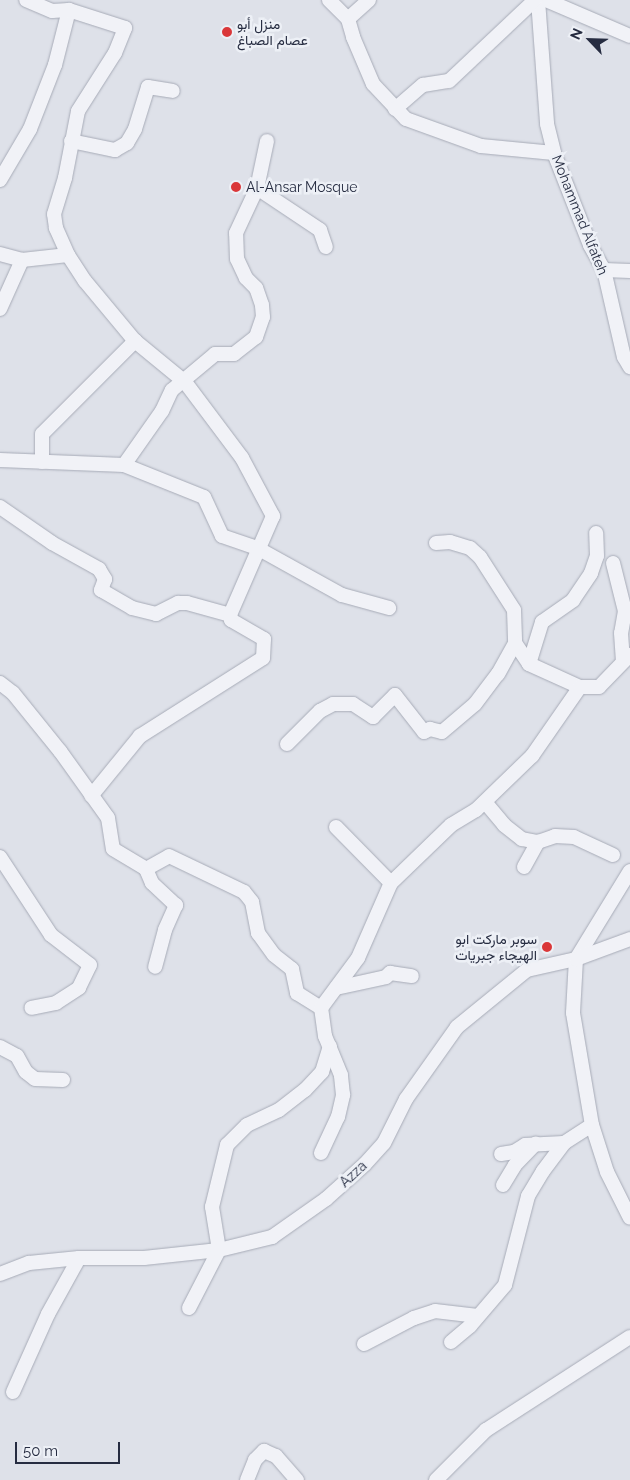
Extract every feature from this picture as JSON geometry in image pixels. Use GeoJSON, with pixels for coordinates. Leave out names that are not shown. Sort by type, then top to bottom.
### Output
{"type":"FeatureCollection","features":[{"type":"Feature","properties":{"kind":"street"},"geometry":{"type":"LineString","coordinates":[[26,0],[52,11],[69,10],[125,28],[115,53],[78,111],[71,141],[66,178],[54,214],[56,228],[68,255],[85,281],[135,342],[185,382],[242,458],[270,506],[273,516],[230,615],[231,620],[264,639],[263,658],[140,736],[91,796]]}},
{"type":"Feature","properties":{"kind":"street"},"geometry":{"type":"LineString","coordinates":[[329,0],[348,19],[353,37],[373,84],[406,120],[480,146],[554,153]]}},
{"type":"Feature","properties":{"kind":"street"},"geometry":{"type":"LineString","coordinates":[[348,19],[369,0]]}},
{"type":"Feature","properties":{"kind":"street"},"geometry":{"type":"LineString","coordinates":[[395,109],[423,85],[449,81],[536,0]]}},
{"type":"Feature","properties":{"kind":"street","name":"Mohammad Alfateh"},"geometry":{"type":"LineString","coordinates":[[536,0],[547,124],[554,153],[590,245],[604,270],[628,360]]}},
{"type":"Feature","properties":{"kind":"street"},"geometry":{"type":"LineString","coordinates":[[546,0],[630,36]]}},
{"type":"Feature","properties":{"kind":"street"},"geometry":{"type":"LineString","coordinates":[[0,180],[30,129],[55,65],[69,10]]}},
{"type":"Feature","properties":{"kind":"street"},"geometry":{"type":"LineString","coordinates":[[71,141],[115,150],[127,143],[135,129],[148,87],[173,91]]}},
{"type":"Feature","properties":{"kind":"street"},"geometry":{"type":"LineString","coordinates":[[124,465],[162,411],[172,390],[185,382],[215,354],[234,354],[256,337],[263,317],[262,305],[256,288],[246,278],[237,259],[236,233],[256,188],[268,142]]}},
{"type":"Feature","properties":{"kind":"street"},"geometry":{"type":"LineString","coordinates":[[256,188],[320,230],[326,247]]}},
{"type":"Feature","properties":{"kind":"street"},"geometry":{"type":"LineString","coordinates":[[0,254],[22,260],[68,255]]}},
{"type":"Feature","properties":{"kind":"street"},"geometry":{"type":"LineString","coordinates":[[0,309],[22,260]]}},
{"type":"Feature","properties":{"kind":"street"},"geometry":{"type":"LineString","coordinates":[[604,270],[630,271]]}},
{"type":"Feature","properties":{"kind":"street"},"geometry":{"type":"LineString","coordinates":[[42,462],[42,434],[135,342]]}},
{"type":"Feature","properties":{"kind":"street"},"geometry":{"type":"LineString","coordinates":[[0,460],[124,465],[204,497],[222,536],[259,548],[342,595],[389,608]]}},
{"type":"Feature","properties":{"kind":"street"},"geometry":{"type":"LineString","coordinates":[[0,507],[52,543],[99,569],[104,579],[101,590],[132,608],[156,614],[178,603],[187,603],[230,615]]}},
{"type":"Feature","properties":{"kind":"street"},"geometry":{"type":"LineString","coordinates":[[529,664],[542,622],[572,600],[591,573],[597,556],[596,533]]}},
{"type":"Feature","properties":{"kind":"street"},"geometry":{"type":"LineString","coordinates":[[287,744],[320,711],[333,704],[353,704],[373,717],[395,695],[424,732],[430,728],[442,732],[475,704],[498,674],[515,644],[514,610],[480,557],[470,548],[450,542],[436,543]]}},
{"type":"Feature","properties":{"kind":"street"},"geometry":{"type":"LineString","coordinates":[[515,644],[529,664],[580,687],[599,687],[626,657],[621,633],[625,611],[613,563]]}},
{"type":"Feature","properties":{"kind":"street"},"geometry":{"type":"LineString","coordinates":[[0,683],[14,694],[37,722],[108,818],[113,849],[146,869],[152,883],[176,905],[165,930],[155,967]]}},
{"type":"Feature","properties":{"kind":"street"},"geometry":{"type":"LineString","coordinates":[[321,1008],[358,958],[391,883],[450,825],[485,802],[532,756],[580,687]]}},
{"type":"Feature","properties":{"kind":"street"},"geometry":{"type":"LineString","coordinates":[[485,802],[504,825],[522,839],[538,842],[555,836],[574,837],[613,855]]}},
{"type":"Feature","properties":{"kind":"street"},"geometry":{"type":"LineString","coordinates":[[336,827],[391,883]]}},
{"type":"Feature","properties":{"kind":"street"},"geometry":{"type":"LineString","coordinates":[[524,867],[538,842]]}},
{"type":"Feature","properties":{"kind":"street"},"geometry":{"type":"LineString","coordinates":[[146,869],[169,856],[230,883],[247,894],[258,933],[274,955],[291,967],[297,992],[321,1008],[330,1046],[341,1075],[343,1096],[338,1118],[321,1153]]}},
{"type":"Feature","properties":{"kind":"street"},"geometry":{"type":"LineString","coordinates":[[0,857],[51,935],[90,965],[79,988],[56,1004],[32,1008]]}},
{"type":"Feature","properties":{"kind":"street"},"geometry":{"type":"LineString","coordinates":[[630,871],[576,959],[573,1013],[592,1125],[607,1172],[630,1218]]}},
{"type":"Feature","properties":{"kind":"street"},"geometry":{"type":"LineString","coordinates":[[576,959],[630,890]]}},
{"type":"Feature","properties":{"kind":"street","name":"Azza"},"geometry":{"type":"LineString","coordinates":[[0,1274],[29,1263],[79,1258],[144,1258],[219,1250],[272,1237],[326,1199],[384,1143],[406,1099],[457,1027],[527,970],[576,959],[630,939]]}},
{"type":"Feature","properties":{"kind":"street"},"geometry":{"type":"LineString","coordinates":[[336,988],[386,977],[390,973],[412,976]]}},
{"type":"Feature","properties":{"kind":"street"},"geometry":{"type":"LineString","coordinates":[[189,1308],[219,1250],[212,1207],[227,1146],[247,1124],[279,1110],[305,1090],[322,1072],[330,1046]]}},
{"type":"Feature","properties":{"kind":"street"},"geometry":{"type":"LineString","coordinates":[[0,1047],[17,1056],[26,1072],[35,1079],[63,1080]]}},
{"type":"Feature","properties":{"kind":"street"},"geometry":{"type":"LineString","coordinates":[[451,1342],[478,1316],[505,1285],[528,1196],[564,1144],[592,1125]]}},
{"type":"Feature","properties":{"kind":"street"},"geometry":{"type":"LineString","coordinates":[[501,1154],[536,1143],[564,1144]]}},
{"type":"Feature","properties":{"kind":"street"},"geometry":{"type":"LineString","coordinates":[[503,1185],[514,1165],[536,1143]]}},
{"type":"Feature","properties":{"kind":"street"},"geometry":{"type":"LineString","coordinates":[[13,1392],[48,1314],[79,1258]]}},
{"type":"Feature","properties":{"kind":"street"},"geometry":{"type":"LineString","coordinates":[[364,1344],[414,1318],[435,1311],[478,1316]]}},
{"type":"Feature","properties":{"kind":"street"},"geometry":{"type":"LineString","coordinates":[[436,1480],[486,1430],[630,1337]]}},
{"type":"Feature","properties":{"kind":"street"},"geometry":{"type":"LineString","coordinates":[[247,1480],[255,1460],[264,1451],[276,1456],[297,1480]]}},
{"type":"Feature","properties":{"kind":"place","name":"منزل أبو عصام الصباغ"},"geometry":{"type":"Point","coordinates":[227,32]}},
{"type":"Feature","properties":{"kind":"place","name":"Al-Ansar Mosque"},"geometry":{"type":"Point","coordinates":[236,187]}},
{"type":"Feature","properties":{"kind":"place","name":"سوبر ماركت ابو الهيجاء جبريات"},"geometry":{"type":"Point","coordinates":[547,947]}}]}
